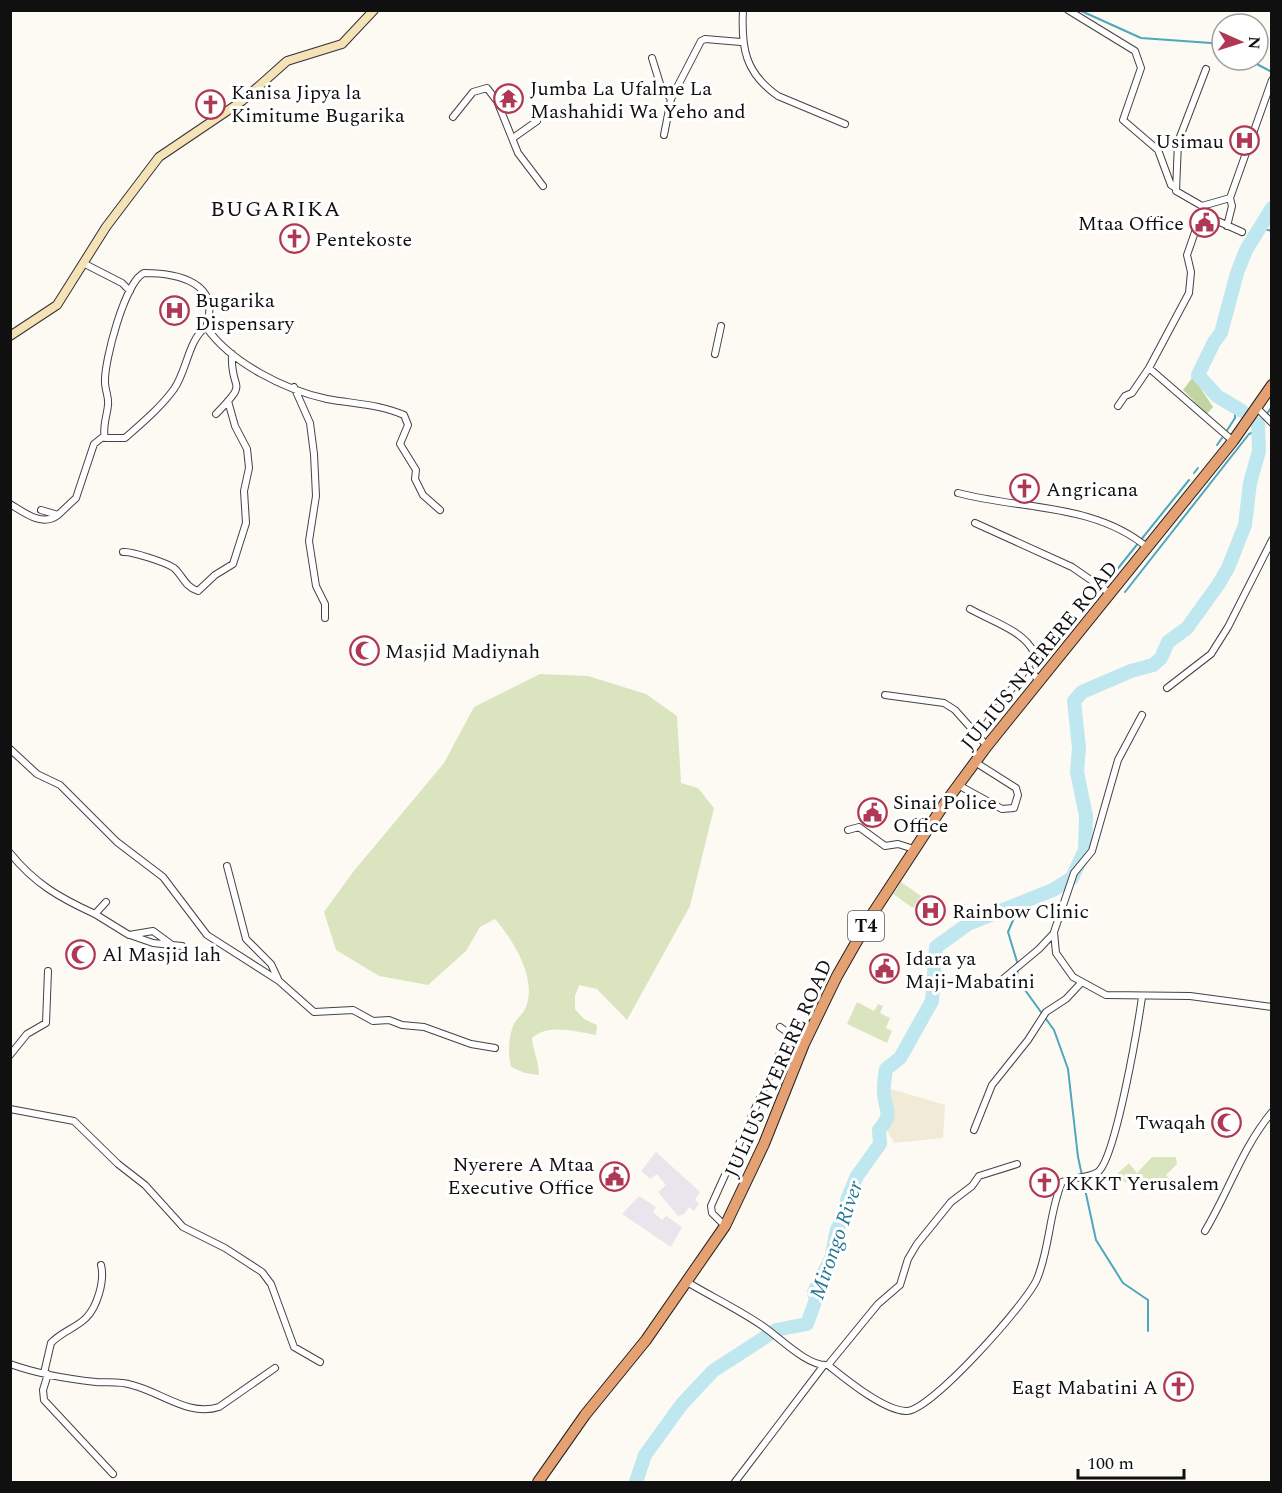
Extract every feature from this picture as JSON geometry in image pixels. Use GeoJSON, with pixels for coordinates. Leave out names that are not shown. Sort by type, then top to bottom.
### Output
{"type":"FeatureCollection","features":[{"type":"Feature","properties":{"kind":"highway","name":"JULIUS NYERERE ROAD"},"geometry":{"type":"LineString","coordinates":[[538,1482],[585,1415],[646,1340],[725,1226],[764,1144],[804,1044],[837,976],[914,849],[987,746],[1111,594],[1143,543],[1233,441],[1265,415],[1272,385]]}},
{"type":"Feature","properties":{"kind":"main road"},"geometry":{"type":"LineString","coordinates":[[10,336],[57,305],[148,168],[159,157],[242,101],[287,61],[342,44],[374,10]]}},
{"type":"Feature","properties":{"kind":"street"},"geometry":{"type":"LineString","coordinates":[[743,10],[741,42],[748,63],[775,94],[845,124]]}},
{"type":"Feature","properties":{"kind":"street"},"geometry":{"type":"LineString","coordinates":[[1068,10],[1135,51],[1141,68],[1123,120],[1158,150],[1171,185],[1178,194],[1202,206],[1230,198]]}},
{"type":"Feature","properties":{"kind":"street"},"geometry":{"type":"LineString","coordinates":[[664,135],[671,99],[701,41],[705,39],[741,42]]}},
{"type":"Feature","properties":{"kind":"street"},"geometry":{"type":"LineString","coordinates":[[652,58],[661,87],[671,99]]}},
{"type":"Feature","properties":{"kind":"street"},"geometry":{"type":"LineString","coordinates":[[1174,187],[1178,176],[1176,161],[1178,142],[1206,69]]}},
{"type":"Feature","properties":{"kind":"street"},"geometry":{"type":"LineString","coordinates":[[1227,226],[1232,206],[1230,198],[1272,80]]}},
{"type":"Feature","properties":{"kind":"street"},"geometry":{"type":"LineString","coordinates":[[453,117],[473,92],[487,88],[497,101],[518,153],[543,186]]}},
{"type":"Feature","properties":{"kind":"street"},"geometry":{"type":"LineString","coordinates":[[513,138],[537,121]]}},
{"type":"Feature","properties":{"kind":"street"},"geometry":{"type":"LineString","coordinates":[[1118,405],[1125,396],[1132,393],[1149,368],[1189,293],[1191,272],[1187,255],[1202,214],[1202,206]]}},
{"type":"Feature","properties":{"kind":"street"},"geometry":{"type":"LineString","coordinates":[[1202,214],[1242,232]]}},
{"type":"Feature","properties":{"kind":"street"},"geometry":{"type":"LineString","coordinates":[[83,263],[122,283],[130,291]]}},
{"type":"Feature","properties":{"kind":"street"},"geometry":{"type":"LineString","coordinates":[[10,504],[45,521],[58,515],[79,492],[94,444],[104,436],[108,400],[105,383],[107,367],[119,318],[130,291],[140,275],[144,273],[169,274],[191,279],[206,297],[208,317],[206,327],[200,332],[175,388],[125,438],[118,440],[104,436]]}},
{"type":"Feature","properties":{"kind":"street"},"geometry":{"type":"LineString","coordinates":[[715,354],[721,326]]}},
{"type":"Feature","properties":{"kind":"street"},"geometry":{"type":"LineString","coordinates":[[206,327],[213,338],[260,373],[326,398],[385,407],[404,415],[408,425],[400,444],[416,470],[415,479],[423,495],[440,510]]}},
{"type":"Feature","properties":{"kind":"street"},"geometry":{"type":"LineString","coordinates":[[216,414],[238,391],[239,385],[231,368],[232,354]]}},
{"type":"Feature","properties":{"kind":"street"},"geometry":{"type":"LineString","coordinates":[[1149,368],[1233,441]]}},
{"type":"Feature","properties":{"kind":"street"},"geometry":{"type":"LineString","coordinates":[[294,387],[310,423],[312,436],[317,480],[309,541],[316,586],[325,604],[325,618]]}},
{"type":"Feature","properties":{"kind":"street"},"geometry":{"type":"LineString","coordinates":[[123,552],[140,553],[153,562],[168,564],[190,588],[198,591],[215,575],[233,564],[246,523],[244,491],[249,468],[247,449],[235,426],[228,401]]}},
{"type":"Feature","properties":{"kind":"street"},"geometry":{"type":"LineString","coordinates":[[958,493],[1101,520],[1143,543]]}},
{"type":"Feature","properties":{"kind":"street"},"geometry":{"type":"LineString","coordinates":[[41,510],[58,515]]}},
{"type":"Feature","properties":{"kind":"street"},"geometry":{"type":"LineString","coordinates":[[975,524],[1072,567],[1111,594]]}},
{"type":"Feature","properties":{"kind":"street"},"geometry":{"type":"LineString","coordinates":[[1167,688],[1211,654],[1228,627],[1272,540]]}},
{"type":"Feature","properties":{"kind":"street"},"geometry":{"type":"LineString","coordinates":[[970,609],[1028,643],[1034,652],[1027,666],[978,735]]}},
{"type":"Feature","properties":{"kind":"street"},"geometry":{"type":"LineString","coordinates":[[1027,666],[1040,683]]}},
{"type":"Feature","properties":{"kind":"street"},"geometry":{"type":"LineString","coordinates":[[885,695],[944,703],[955,710],[987,746]]}},
{"type":"Feature","properties":{"kind":"street"},"geometry":{"type":"LineString","coordinates":[[1142,715],[1118,760],[1092,850],[1074,873],[1054,932],[1056,953],[1061,963],[1081,983],[1106,995],[1190,996],[1272,1006]]}},
{"type":"Feature","properties":{"kind":"street"},"geometry":{"type":"LineString","coordinates":[[10,749],[37,774],[60,785],[117,842],[163,877],[207,935],[279,981],[319,1014],[353,1010],[373,1021],[389,1020],[402,1025],[424,1026],[471,1044],[495,1048]]}},
{"type":"Feature","properties":{"kind":"street"},"geometry":{"type":"LineString","coordinates":[[958,785],[1002,809],[1014,808],[1018,795],[1014,785],[975,762]]}},
{"type":"Feature","properties":{"kind":"street"},"geometry":{"type":"LineString","coordinates":[[848,830],[859,827],[885,846],[898,844],[914,849]]}},
{"type":"Feature","properties":{"kind":"street"},"geometry":{"type":"LineString","coordinates":[[10,853],[52,893],[95,914],[129,935],[153,943],[182,946]]}},
{"type":"Feature","properties":{"kind":"street"},"geometry":{"type":"LineString","coordinates":[[227,867],[242,931],[246,939],[271,964],[279,981]]}},
{"type":"Feature","properties":{"kind":"street"},"geometry":{"type":"LineString","coordinates":[[95,914],[106,902]]}},
{"type":"Feature","properties":{"kind":"street"},"geometry":{"type":"LineString","coordinates":[[129,935],[153,931],[172,945]]}},
{"type":"Feature","properties":{"kind":"street"},"geometry":{"type":"LineString","coordinates":[[997,984],[1054,932]]}},
{"type":"Feature","properties":{"kind":"street"},"geometry":{"type":"LineString","coordinates":[[10,1055],[27,1034],[46,1023],[48,971]]}},
{"type":"Feature","properties":{"kind":"street"},"geometry":{"type":"LineString","coordinates":[[975,1130],[992,1085],[1024,1045],[1046,1012],[1066,999],[1081,983]]}},
{"type":"Feature","properties":{"kind":"street"},"geometry":{"type":"LineString","coordinates":[[687,1282],[764,1327],[785,1343],[826,1365],[892,1408],[909,1412],[922,1407],[970,1361],[1016,1311],[1036,1281],[1048,1243],[1057,1194],[1062,1182],[1099,1171],[1115,1129],[1134,1050],[1142,997]]}},
{"type":"Feature","properties":{"kind":"street"},"geometry":{"type":"LineString","coordinates":[[780,1028],[804,1044]]}},
{"type":"Feature","properties":{"kind":"street"},"geometry":{"type":"LineString","coordinates":[[725,1226],[712,1213],[711,1206],[789,1033]]}},
{"type":"Feature","properties":{"kind":"street"},"geometry":{"type":"LineString","coordinates":[[10,1109],[74,1121],[118,1164],[146,1185],[183,1227],[225,1248],[262,1272],[271,1284],[294,1347],[320,1362]]}},
{"type":"Feature","properties":{"kind":"street"},"geometry":{"type":"LineString","coordinates":[[1205,1231],[1219,1208],[1242,1154],[1272,1112]]}},
{"type":"Feature","properties":{"kind":"street"},"geometry":{"type":"LineString","coordinates":[[735,1482],[826,1365],[878,1305],[900,1285],[908,1259],[917,1244],[951,1202],[972,1186],[979,1176],[1017,1164]]}},
{"type":"Feature","properties":{"kind":"street"},"geometry":{"type":"LineString","coordinates":[[101,1265],[96,1302],[84,1320],[51,1343],[43,1390],[44,1400],[113,1474]]}},
{"type":"Feature","properties":{"kind":"street"},"geometry":{"type":"LineString","coordinates":[[10,1364],[72,1379],[131,1384],[197,1410],[219,1407],[275,1368]]}},
{"type":"Feature","properties":{"kind":"shaded area"},"geometry":{"type":"Polygon","coordinates":[[[888,1088],[945,1105],[943,1138],[894,1143],[881,1120],[888,1088]]]}},
{"type":"Feature","properties":{"kind":"shaded area"},"geometry":{"type":"Polygon","coordinates":[[[656,1152],[700,1192],[695,1200],[699,1203],[694,1211],[689,1207],[684,1214],[678,1216],[658,1192],[666,1185],[657,1174],[650,1179],[641,1171],[656,1152]]]}},
{"type":"Feature","properties":{"kind":"shaded area"},"geometry":{"type":"Polygon","coordinates":[[[639,1196],[656,1207],[653,1212],[662,1220],[666,1216],[682,1227],[671,1247],[622,1214],[639,1196]]]}},
{"type":"Feature","properties":{"kind":"green space"},"geometry":{"type":"Polygon","coordinates":[[[1193,377],[1213,407],[1207,414],[1183,390],[1193,377]]]}},
{"type":"Feature","properties":{"kind":"green space"},"geometry":{"type":"Polygon","coordinates":[[[540,674],[588,676],[646,694],[677,716],[681,783],[698,788],[714,808],[690,906],[627,1020],[597,989],[579,985],[575,996],[575,1009],[584,1019],[597,1025],[596,1035],[554,1030],[539,1033],[532,1038],[539,1075],[525,1073],[511,1067],[510,1036],[514,1024],[524,1011],[529,987],[527,975],[516,950],[495,919],[480,927],[466,951],[428,985],[379,976],[336,950],[324,912],[353,872],[444,763],[474,707],[540,674]]]}},
{"type":"Feature","properties":{"kind":"green space"},"geometry":{"type":"Polygon","coordinates":[[[901,882],[921,896],[913,908],[893,894],[901,882]]]}},
{"type":"Feature","properties":{"kind":"green space"},"geometry":{"type":"Polygon","coordinates":[[[857,1002],[874,1011],[878,1004],[883,1006],[880,1013],[890,1018],[886,1028],[892,1031],[887,1043],[847,1024],[857,1002]]]}},
{"type":"Feature","properties":{"kind":"green space"},"geometry":{"type":"Polygon","coordinates":[[[1152,1157],[1176,1157],[1177,1164],[1166,1175],[1173,1184],[1171,1192],[1136,1180],[1123,1182],[1117,1174],[1129,1163],[1137,1173],[1152,1157]]]}},
{"type":"Feature","properties":{"kind":"waterway"},"geometry":{"type":"LineString","coordinates":[[1079,10],[1141,38],[1210,43]]}},
{"type":"Feature","properties":{"kind":"waterway","name":"Mirongo River"},"geometry":{"type":"LineString","coordinates":[[1242,411],[1217,396],[1198,375],[1214,342],[1221,333],[1237,273],[1246,250],[1272,208]]}},
{"type":"Feature","properties":{"kind":"waterway"},"geometry":{"type":"LineString","coordinates":[[1261,228],[1272,231]]}},
{"type":"Feature","properties":{"kind":"waterway"},"geometry":{"type":"LineString","coordinates":[[1267,414],[1272,406]]}},
{"type":"Feature","properties":{"kind":"waterway"},"geometry":{"type":"LineString","coordinates":[[1226,432],[1235,418],[1235,407]]}},
{"type":"Feature","properties":{"kind":"waterway","name":"Mirongo River"},"geometry":{"type":"LineString","coordinates":[[1259,426],[1264,419]]}},
{"type":"Feature","properties":{"kind":"waterway","name":"Mirongo River"},"geometry":{"type":"LineString","coordinates":[[636,1482],[645,1455],[682,1404],[713,1371],[776,1330],[807,1324],[816,1299],[814,1292],[831,1259],[837,1229],[847,1215],[847,1200],[857,1176],[880,1144],[879,1130],[888,1113],[884,1091],[886,1069],[900,1058],[932,1001],[936,947],[968,924],[1053,890],[1072,878],[1085,850],[1086,816],[1077,772],[1079,748],[1074,701],[1082,692],[1131,671],[1153,665],[1161,658],[1168,642],[1187,628],[1218,585],[1228,568],[1245,525],[1250,483],[1259,451],[1258,424]]}},
{"type":"Feature","properties":{"kind":"waterway"},"geometry":{"type":"LineString","coordinates":[[1125,592],[1249,434],[1259,430]]}},
{"type":"Feature","properties":{"kind":"waterway"},"geometry":{"type":"LineString","coordinates":[[1217,445],[1222,438]]}},
{"type":"Feature","properties":{"kind":"waterway"},"geometry":{"type":"LineString","coordinates":[[1194,473],[1198,468]]}},
{"type":"Feature","properties":{"kind":"waterway"},"geometry":{"type":"LineString","coordinates":[[1107,582],[1189,480]]}},
{"type":"Feature","properties":{"kind":"waterway"},"geometry":{"type":"LineString","coordinates":[[1017,903],[1008,932],[1018,965],[1017,979],[1054,1030],[1068,1069],[1078,1157],[1096,1240],[1123,1283],[1148,1300],[1148,1331]]}},
{"type":"Feature","properties":{"kind":"place","name":"Jumba La Ufalme La Mashahidi Wa Yeho and"},"geometry":{"type":"Point","coordinates":[509,99]}},
{"type":"Feature","properties":{"kind":"place","name":"Kanisa Jipya la Kimitume Bugarika"},"geometry":{"type":"Point","coordinates":[210,104]}},
{"type":"Feature","properties":{"kind":"place","name":"Usimau"},"geometry":{"type":"Point","coordinates":[1245,141]}},
{"type":"Feature","properties":{"kind":"place","name":"Mtaa Office"},"geometry":{"type":"Point","coordinates":[1205,223]}},
{"type":"Feature","properties":{"kind":"place","name":"Pentekoste"},"geometry":{"type":"Point","coordinates":[294,239]}},
{"type":"Feature","properties":{"kind":"place","name":"Bugarika Dispensary"},"geometry":{"type":"Point","coordinates":[174,311]}},
{"type":"Feature","properties":{"kind":"place","name":"Angricana"},"geometry":{"type":"Point","coordinates":[1025,489]}},
{"type":"Feature","properties":{"kind":"place","name":"Masjid Madiynah"},"geometry":{"type":"Point","coordinates":[364,651]}},
{"type":"Feature","properties":{"kind":"place","name":"Sinai Police Office"},"geometry":{"type":"Point","coordinates":[872,813]}},
{"type":"Feature","properties":{"kind":"place","name":"Rainbow Clinic"},"geometry":{"type":"Point","coordinates":[931,911]}},
{"type":"Feature","properties":{"kind":"place","name":"Al Masjid lah"},"geometry":{"type":"Point","coordinates":[81,954]}},
{"type":"Feature","properties":{"kind":"place","name":"Idara ya Maji-Mabatini"},"geometry":{"type":"Point","coordinates":[884,969]}},
{"type":"Feature","properties":{"kind":"place","name":"Twaqah"},"geometry":{"type":"Point","coordinates":[1227,1122]}},
{"type":"Feature","properties":{"kind":"place","name":"Nyerere A Mtaa Executive Office"},"geometry":{"type":"Point","coordinates":[615,1176]}},
{"type":"Feature","properties":{"kind":"place","name":"KKKT Yerusalem"},"geometry":{"type":"Point","coordinates":[1044,1183]}},
{"type":"Feature","properties":{"kind":"place","name":"Eagt Mabatini A"},"geometry":{"type":"Point","coordinates":[1179,1387]}},
{"type":"Feature","properties":{"kind":"district","name":"BUGARIKA"},"geometry":{"type":"Point","coordinates":[276,208]}}]}
